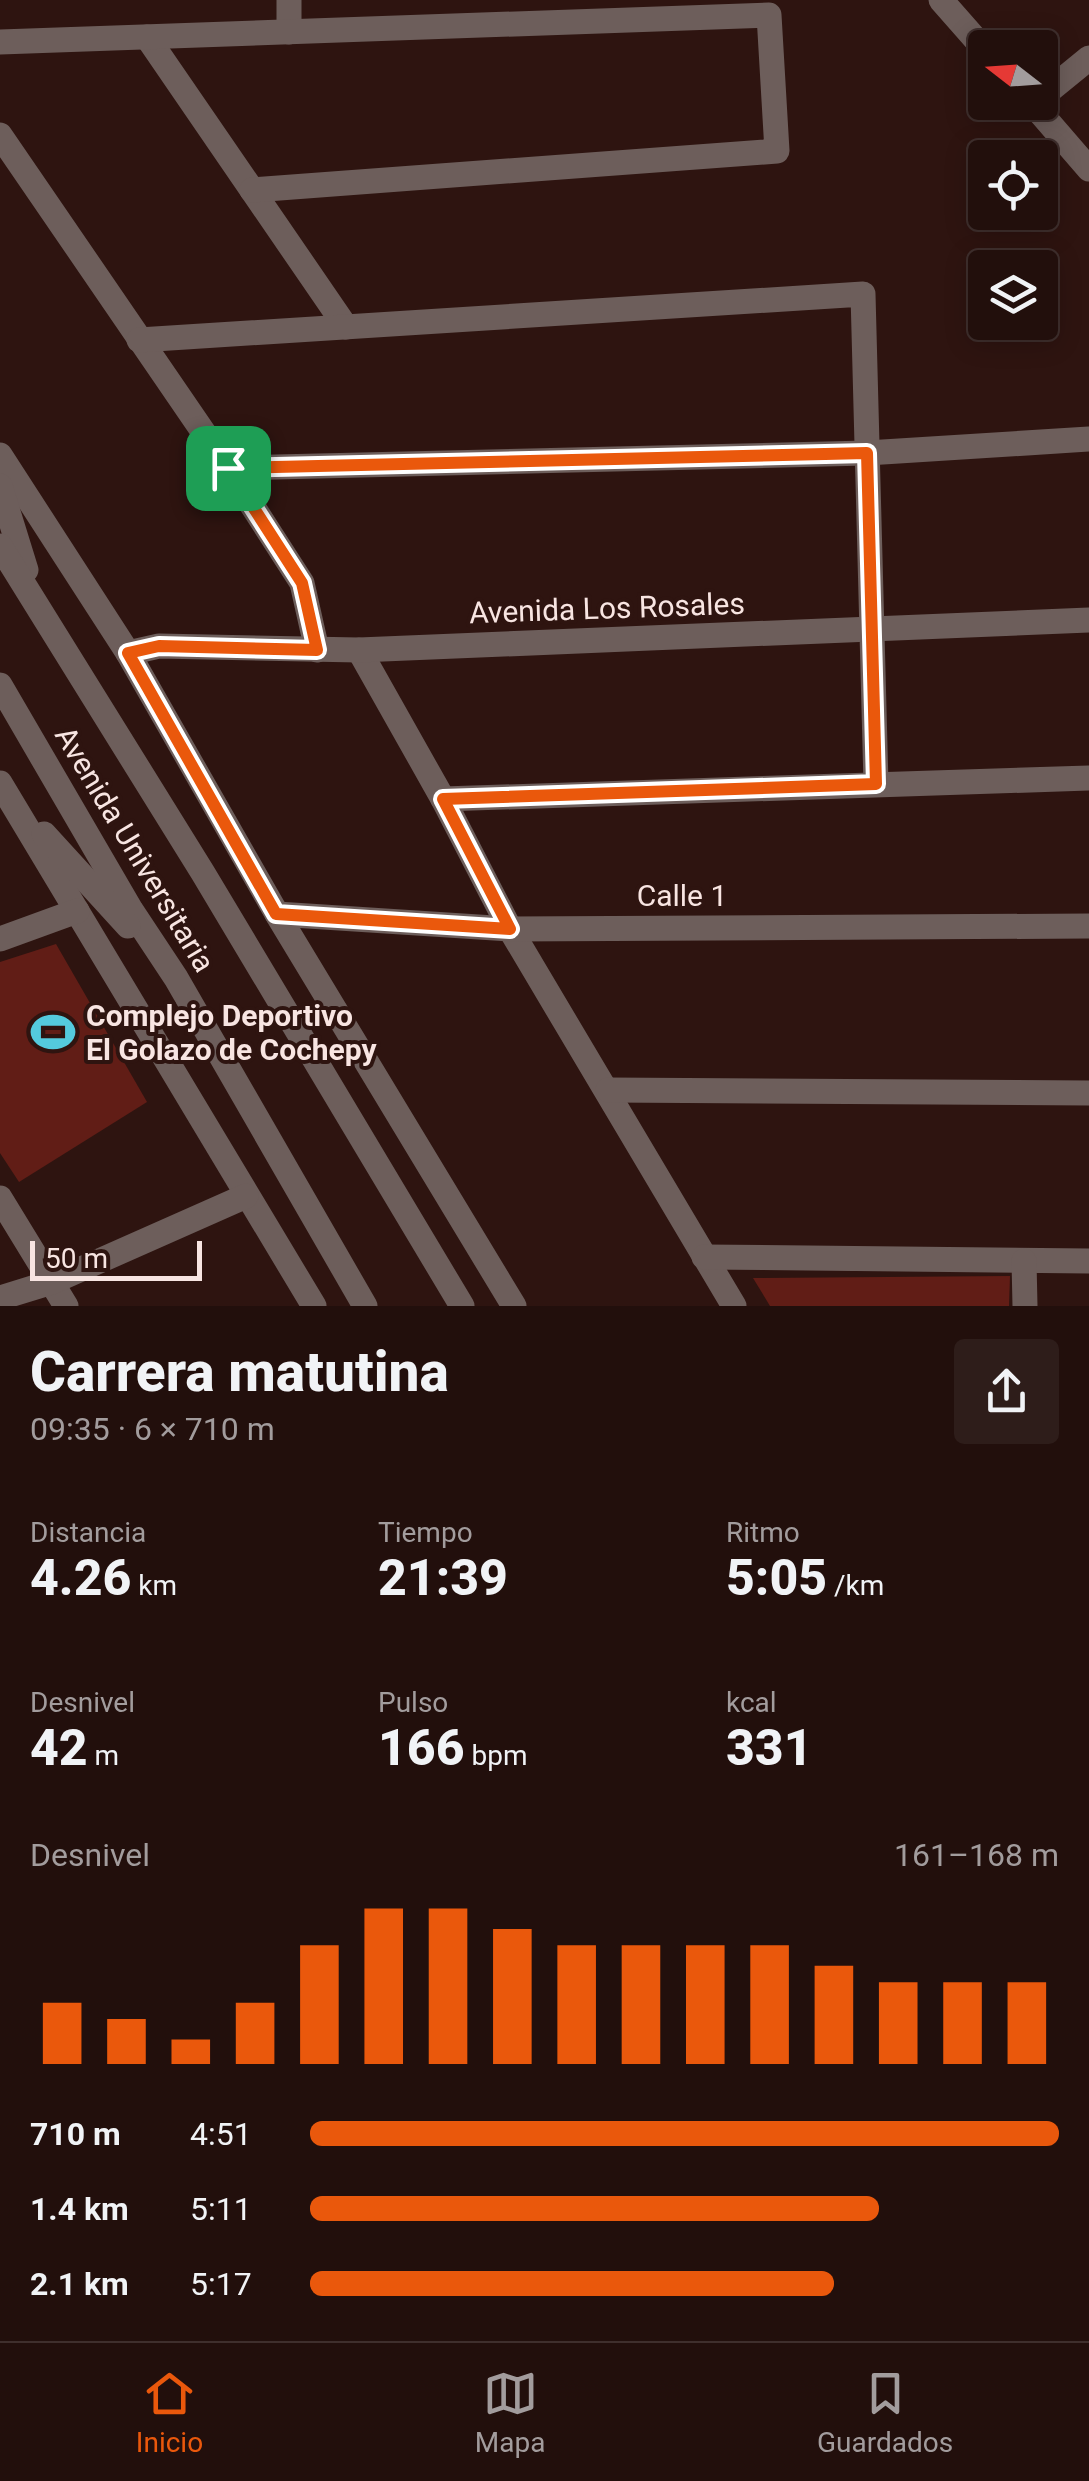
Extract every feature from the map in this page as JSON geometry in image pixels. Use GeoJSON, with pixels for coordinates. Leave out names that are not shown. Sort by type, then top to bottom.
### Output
{"type":"FeatureCollection","features":[{"type":"Feature","properties":{"kind":"street"},"geometry":{"type":"LineString","coordinates":[[289,0],[290,32]]}},
{"type":"Feature","properties":{"kind":"street"},"geometry":{"type":"LineString","coordinates":[[941,0],[968,31]]}},
{"type":"Feature","properties":{"kind":"street"},"geometry":{"type":"LineString","coordinates":[[0,42],[769,15],[777,151],[252,190]]}},
{"type":"Feature","properties":{"kind":"street"},"geometry":{"type":"LineString","coordinates":[[147,37],[346,327]]}},
{"type":"Feature","properties":{"kind":"street"},"geometry":{"type":"LineString","coordinates":[[1058,83],[1089,58]]}},
{"type":"Feature","properties":{"kind":"street"},"geometry":{"type":"LineString","coordinates":[[1049,120],[1089,170]]}},
{"type":"Feature","properties":{"kind":"street"},"geometry":{"type":"LineString","coordinates":[[0,134],[302,583],[317,650]]}},
{"type":"Feature","properties":{"kind":"street"},"geometry":{"type":"LineString","coordinates":[[139,340],[863,294],[876,784]]}},
{"type":"Feature","properties":{"kind":"street"},"geometry":{"type":"LineString","coordinates":[[228,468],[867,453],[1089,439]]}},
{"type":"Feature","properties":{"kind":"street"},"geometry":{"type":"LineString","coordinates":[[0,455],[128,653],[276,914],[514,1306]]}},
{"type":"Feature","properties":{"kind":"street"},"geometry":{"type":"LineString","coordinates":[[0,486],[36,604]]}},
{"type":"Feature","properties":{"kind":"street","name":"Avenida Universitaria"},"geometry":{"type":"LineString","coordinates":[[0,546],[462,1306]]}},
{"type":"Feature","properties":{"kind":"street","name":"Avenida Los Rosales"},"geometry":{"type":"LineString","coordinates":[[128,653],[159,646],[359,650],[1089,620]]}},
{"type":"Feature","properties":{"kind":"street"},"geometry":{"type":"LineString","coordinates":[[359,650],[510,929],[734,1306]]}},
{"type":"Feature","properties":{"kind":"street","name":"Avenida Universitaria"},"geometry":{"type":"LineString","coordinates":[[0,685],[131,910],[176,978],[365,1306]]}},
{"type":"Feature","properties":{"kind":"street"},"geometry":{"type":"LineString","coordinates":[[443,799],[1089,778]]}},
{"type":"Feature","properties":{"kind":"street"},"geometry":{"type":"LineString","coordinates":[[3,788],[176,978]]}},
{"type":"Feature","properties":{"kind":"street"},"geometry":{"type":"LineString","coordinates":[[3,788],[314,1306]]}},
{"type":"Feature","properties":{"kind":"street"},"geometry":{"type":"LineString","coordinates":[[0,940],[77,910]]}},
{"type":"Feature","properties":{"kind":"street","name":"Calle 1"},"geometry":{"type":"LineString","coordinates":[[276,914],[510,929],[1089,926]]}},
{"type":"Feature","properties":{"kind":"street"},"geometry":{"type":"LineString","coordinates":[[608,1090],[1089,1093]]}},
{"type":"Feature","properties":{"kind":"street"},"geometry":{"type":"LineString","coordinates":[[0,1298],[52,1282],[246,1196]]}},
{"type":"Feature","properties":{"kind":"street"},"geometry":{"type":"LineString","coordinates":[[0,1198],[66,1306]]}},
{"type":"Feature","properties":{"kind":"street"},"geometry":{"type":"LineString","coordinates":[[704,1257],[1089,1261]]}},
{"type":"Feature","properties":{"kind":"street"},"geometry":{"type":"LineString","coordinates":[[1024,1260],[1025,1306]]}},
{"type":"Feature","properties":{"kind":"shaded area","name":"Complejo Deportivo El Golazo de Cochepy"},"geometry":{"type":"Polygon","coordinates":[[[56,944],[147,1102],[19,1182],[0,1153],[0,962],[56,944]]]}},
{"type":"Feature","properties":{"kind":"shaded area"},"geometry":{"type":"Polygon","coordinates":[[[1010,1276],[1009,1306],[770,1306],[753,1278],[1010,1276]]]}},
{"type":"Feature","properties":{"kind":"place","name":"Complejo Deportivo El Golazo de Cochepy"},"geometry":{"type":"Point","coordinates":[53,1032]}},
{"type":"Feature","properties":{"kind":"route"},"geometry":{"type":"LineString","coordinates":[[867,453],[876,784],[443,799],[510,929],[276,914],[128,653],[159,646],[317,650],[302,583],[228,468],[867,453]]}}]}
